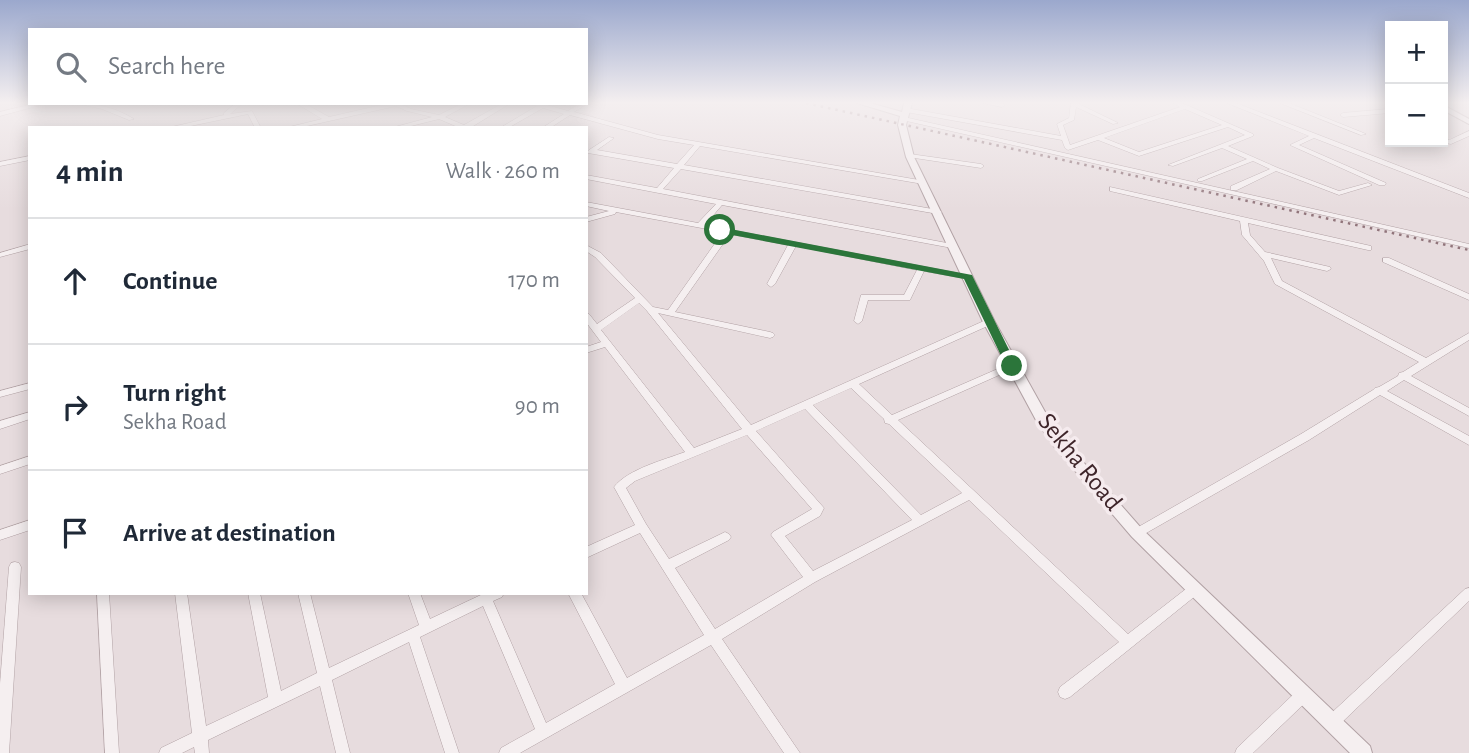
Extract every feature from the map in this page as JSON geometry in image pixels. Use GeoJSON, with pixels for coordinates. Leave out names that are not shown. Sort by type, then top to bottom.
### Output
{"type":"FeatureCollection","features":[{"type":"Feature","properties":{"kind":"street"},"geometry":{"type":"LineString","coordinates":[[589,153],[611,138]]}},
{"type":"Feature","properties":{"kind":"street"},"geometry":{"type":"LineString","coordinates":[[665,138],[923,182]]}},
{"type":"Feature","properties":{"kind":"street","name":"Sekha Road"},"geometry":{"type":"LineString","coordinates":[[905,138],[910,156],[989,322],[1058,442],[1138,533],[1363,753]]}},
{"type":"Feature","properties":{"kind":"street"},"geometry":{"type":"LineString","coordinates":[[1013,138],[1469,246]]}},
{"type":"Feature","properties":{"kind":"street"},"geometry":{"type":"LineString","coordinates":[[1060,138],[1065,139],[1069,152]]}},
{"type":"Feature","properties":{"kind":"street"},"geometry":{"type":"LineString","coordinates":[[1069,152],[1099,138]]}},
{"type":"Feature","properties":{"kind":"street"},"geometry":{"type":"LineString","coordinates":[[1099,138],[1139,153],[1187,138]]}},
{"type":"Feature","properties":{"kind":"street"},"geometry":{"type":"LineString","coordinates":[[1171,165],[1243,138]]}},
{"type":"Feature","properties":{"kind":"street"},"geometry":{"type":"LineString","coordinates":[[1309,138],[1293,145],[1382,183]]}},
{"type":"Feature","properties":{"kind":"street"},"geometry":{"type":"LineString","coordinates":[[1320,138],[1469,196]]}},
{"type":"Feature","properties":{"kind":"street"},"geometry":{"type":"LineString","coordinates":[[659,190],[698,144]]}},
{"type":"Feature","properties":{"kind":"street"},"geometry":{"type":"LineString","coordinates":[[1223,146],[1338,193],[1368,185]]}},
{"type":"Feature","properties":{"kind":"street"},"geometry":{"type":"LineString","coordinates":[[589,153],[680,166],[938,212]]}},
{"type":"Feature","properties":{"kind":"street"},"geometry":{"type":"LineString","coordinates":[[910,156],[981,166]]}},
{"type":"Feature","properties":{"kind":"street"},"geometry":{"type":"LineString","coordinates":[[0,164],[28,158]]}},
{"type":"Feature","properties":{"kind":"street"},"geometry":{"type":"LineString","coordinates":[[1200,180],[1253,159]]}},
{"type":"Feature","properties":{"kind":"street"},"geometry":{"type":"LineString","coordinates":[[1234,188],[1276,169]]}},
{"type":"Feature","properties":{"kind":"street"},"geometry":{"type":"LineString","coordinates":[[588,177],[952,246]]}},
{"type":"Feature","properties":{"kind":"street"},"geometry":{"type":"LineString","coordinates":[[1113,190],[1368,248]]}},
{"type":"Feature","properties":{"kind":"street"},"geometry":{"type":"LineString","coordinates":[[700,226],[720,203]]}},
{"type":"Feature","properties":{"kind":"street"},"geometry":{"type":"LineString","coordinates":[[588,204],[968,277]]}},
{"type":"Feature","properties":{"kind":"street"},"geometry":{"type":"LineString","coordinates":[[588,219],[616,211]]}},
{"type":"Feature","properties":{"kind":"street"},"geometry":{"type":"LineString","coordinates":[[1244,220],[1246,235],[1262,253],[1281,284],[1426,362]]}},
{"type":"Feature","properties":{"kind":"street"},"geometry":{"type":"LineString","coordinates":[[670,313],[728,231]]}},
{"type":"Feature","properties":{"kind":"street"},"geometry":{"type":"LineString","coordinates":[[771,284],[793,244]]}},
{"type":"Feature","properties":{"kind":"street"},"geometry":{"type":"LineString","coordinates":[[0,255],[28,248]]}},
{"type":"Feature","properties":{"kind":"street"},"geometry":{"type":"LineString","coordinates":[[588,249],[650,309],[748,430],[819,510],[777,535],[811,578]]}},
{"type":"Feature","properties":{"kind":"street"},"geometry":{"type":"LineString","coordinates":[[1262,253],[1327,269]]}},
{"type":"Feature","properties":{"kind":"street"},"geometry":{"type":"LineString","coordinates":[[1385,260],[1469,297]]}},
{"type":"Feature","properties":{"kind":"street"},"geometry":{"type":"LineString","coordinates":[[858,321],[864,297],[907,298],[921,269]]}},
{"type":"Feature","properties":{"kind":"street"},"geometry":{"type":"LineString","coordinates":[[596,329],[640,298]]}},
{"type":"Feature","properties":{"kind":"street"},"geometry":{"type":"LineString","coordinates":[[650,309],[770,335]]}},
{"type":"Feature","properties":{"kind":"street"},"geometry":{"type":"LineString","coordinates":[[588,319],[692,453]]}},
{"type":"Feature","properties":{"kind":"street"},"geometry":{"type":"LineString","coordinates":[[793,753],[667,566],[620,490],[621,485],[631,478],[748,430],[989,322]]}},
{"type":"Feature","properties":{"kind":"street"},"geometry":{"type":"LineString","coordinates":[[1138,533],[1469,337]]}},
{"type":"Feature","properties":{"kind":"street"},"geometry":{"type":"LineString","coordinates":[[588,349],[607,343]]}},
{"type":"Feature","properties":{"kind":"street"},"geometry":{"type":"LineString","coordinates":[[889,420],[1012,366]]}},
{"type":"Feature","properties":{"kind":"street"},"geometry":{"type":"LineString","coordinates":[[1402,375],[1469,412]]}},
{"type":"Feature","properties":{"kind":"street"},"geometry":{"type":"LineString","coordinates":[[852,383],[1128,642]]}},
{"type":"Feature","properties":{"kind":"street"},"geometry":{"type":"LineString","coordinates":[[0,394],[28,387]]}},
{"type":"Feature","properties":{"kind":"street"},"geometry":{"type":"LineString","coordinates":[[1378,390],[1466,436]]}},
{"type":"Feature","properties":{"kind":"street"},"geometry":{"type":"LineString","coordinates":[[806,404],[920,521]]}},
{"type":"Feature","properties":{"kind":"street"},"geometry":{"type":"LineString","coordinates":[[0,425],[28,416]]}},
{"type":"Feature","properties":{"kind":"street"},"geometry":{"type":"LineString","coordinates":[[0,470],[28,461]]}},
{"type":"Feature","properties":{"kind":"street"},"geometry":{"type":"LineString","coordinates":[[506,753],[713,637],[811,578],[969,495]]}},
{"type":"Feature","properties":{"kind":"street"},"geometry":{"type":"LineString","coordinates":[[0,535],[28,525]]}},
{"type":"Feature","properties":{"kind":"street"},"geometry":{"type":"LineString","coordinates":[[588,552],[642,527]]}},
{"type":"Feature","properties":{"kind":"street"},"geometry":{"type":"LineString","coordinates":[[667,566],[725,537]]}},
{"type":"Feature","properties":{"kind":"street"},"geometry":{"type":"LineString","coordinates":[[2,753],[15,567]]}},
{"type":"Feature","properties":{"kind":"street"},"geometry":{"type":"LineString","coordinates":[[1065,692],[1195,589]]}},
{"type":"Feature","properties":{"kind":"street"},"geometry":{"type":"LineString","coordinates":[[1332,722],[1469,593]]}},
{"type":"Feature","properties":{"kind":"street"},"geometry":{"type":"LineString","coordinates":[[103,595],[112,753]]}},
{"type":"Feature","properties":{"kind":"street"},"geometry":{"type":"LineString","coordinates":[[181,595],[202,753]]}},
{"type":"Feature","properties":{"kind":"street"},"geometry":{"type":"LineString","coordinates":[[254,595],[276,699]]}},
{"type":"Feature","properties":{"kind":"street"},"geometry":{"type":"LineString","coordinates":[[305,595],[343,753]]}},
{"type":"Feature","properties":{"kind":"street"},"geometry":{"type":"LineString","coordinates":[[415,595],[427,628]]}},
{"type":"Feature","properties":{"kind":"street"},"geometry":{"type":"LineString","coordinates":[[575,595],[624,687]]}},
{"type":"Feature","properties":{"kind":"street"},"geometry":{"type":"LineString","coordinates":[[166,753],[492,596],[543,732]]}},
{"type":"Feature","properties":{"kind":"street"},"geometry":{"type":"LineString","coordinates":[[412,635],[452,753]]}},
{"type":"Feature","properties":{"kind":"street"},"geometry":{"type":"LineString","coordinates":[[1242,753],[1303,695]]}},
{"type":"Feature","properties":{"kind":"railway"},"geometry":{"type":"LineString","coordinates":[[964,138],[1469,250]]}},
{"type":"Feature","properties":{"kind":"route"},"geometry":{"type":"LineString","coordinates":[[720,230],[968,277],[1012,366]]}}]}
